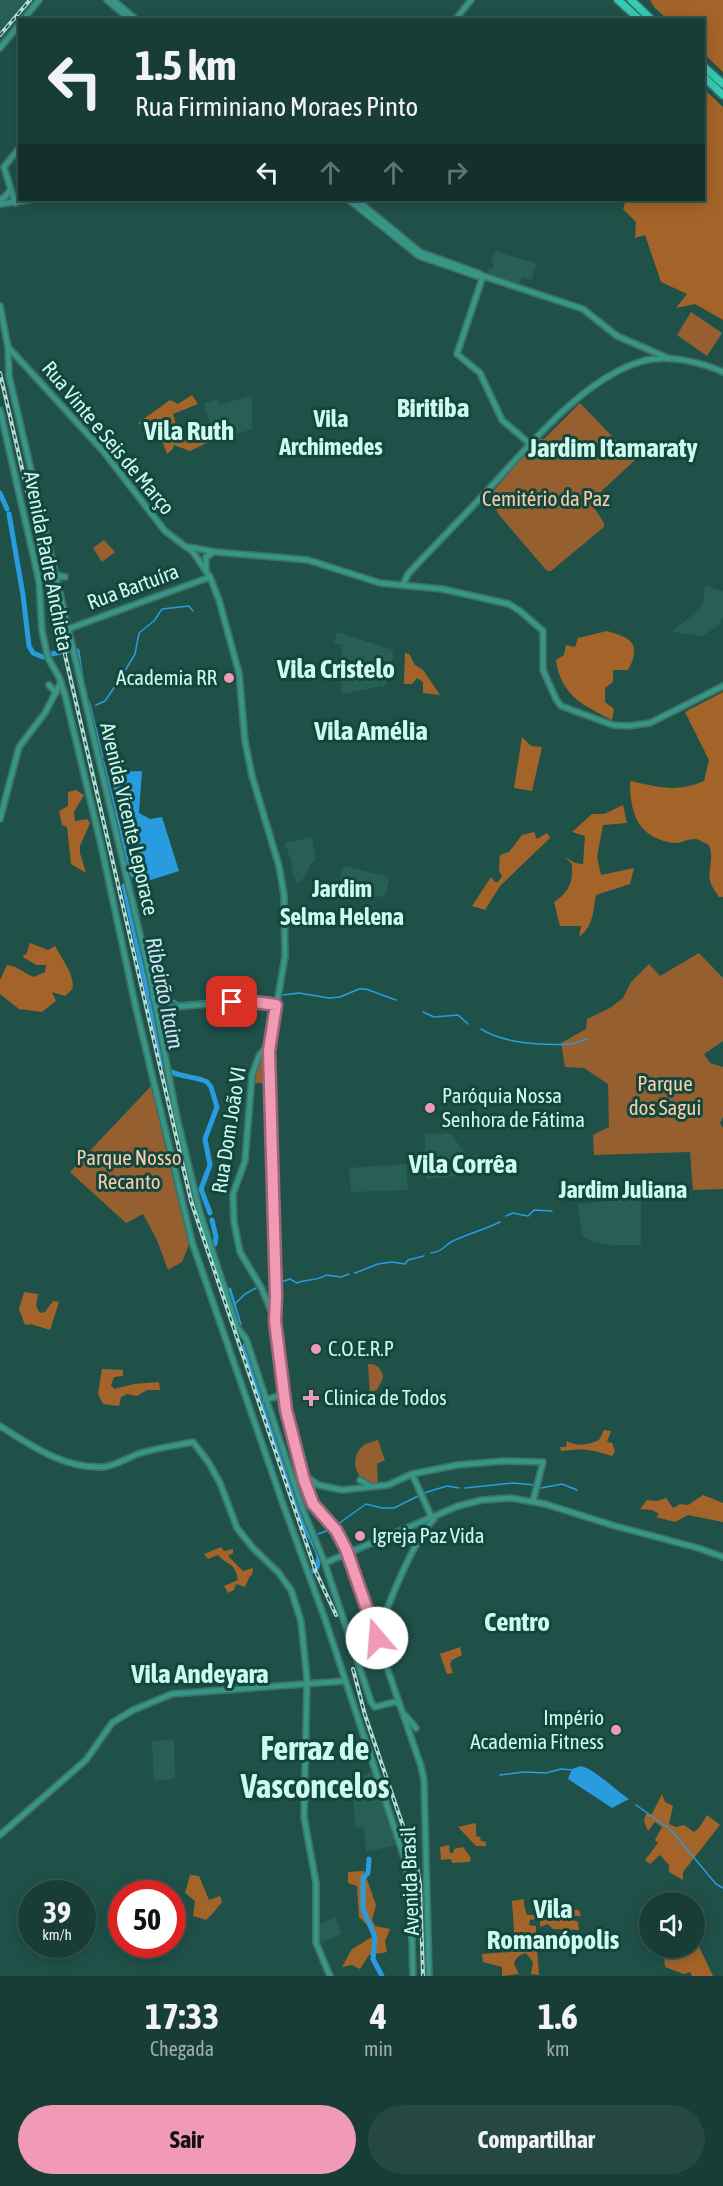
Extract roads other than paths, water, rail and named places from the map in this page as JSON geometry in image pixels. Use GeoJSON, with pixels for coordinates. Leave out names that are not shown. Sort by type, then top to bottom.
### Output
{"type":"FeatureCollection","features":[{"type":"Feature","properties":{"kind":"highway"},"geometry":{"type":"LineString","coordinates":[[618,0],[638,18]]}},
{"type":"Feature","properties":{"kind":"highway"},"geometry":{"type":"LineString","coordinates":[[631,0],[650,18]]}},
{"type":"Feature","properties":{"kind":"highway"},"geometry":{"type":"LineString","coordinates":[[705,68],[723,84]]}},
{"type":"Feature","properties":{"kind":"highway"},"geometry":{"type":"LineString","coordinates":[[705,78],[723,95]]}},
{"type":"Feature","properties":{"kind":"main road"},"geometry":{"type":"LineString","coordinates":[[25,18],[39,0]]}},
{"type":"Feature","properties":{"kind":"main road"},"geometry":{"type":"LineString","coordinates":[[107,0],[127,18]]}},
{"type":"Feature","properties":{"kind":"main road"},"geometry":{"type":"LineString","coordinates":[[113,0],[134,18]]}},
{"type":"Feature","properties":{"kind":"main road"},"geometry":{"type":"LineString","coordinates":[[457,18],[471,0]]}},
{"type":"Feature","properties":{"kind":"main road"},"geometry":{"type":"LineString","coordinates":[[0,48],[18,26]]}},
{"type":"Feature","properties":{"kind":"main road"},"geometry":{"type":"LineString","coordinates":[[15,203],[4,167],[18,150]]}},
{"type":"Feature","properties":{"kind":"main road"},"geometry":{"type":"LineString","coordinates":[[1,202],[11,189]]}},
{"type":"Feature","properties":{"kind":"main road"},"geometry":{"type":"LineString","coordinates":[[1,202],[24,201]]}},
{"type":"Feature","properties":{"kind":"main road"},"geometry":{"type":"LineString","coordinates":[[350,201],[419,256],[473,275],[483,276]]}},
{"type":"Feature","properties":{"kind":"main road"},"geometry":{"type":"LineString","coordinates":[[358,201],[420,252],[483,276],[583,309],[611,332],[640,346],[654,356],[670,358]]}},
{"type":"Feature","properties":{"kind":"main road"},"geometry":{"type":"LineString","coordinates":[[483,276],[457,354],[480,373],[502,420],[530,444]]}},
{"type":"Feature","properties":{"kind":"main road"},"geometry":{"type":"LineString","coordinates":[[0,306],[8,346]]}},
{"type":"Feature","properties":{"kind":"main road","name":"Rua Vinte e Seis de Março"},"geometry":{"type":"LineString","coordinates":[[8,346],[103,451],[165,531],[173,539],[186,546]]}},
{"type":"Feature","properties":{"kind":"main road","name":"Avenida Vicente Leporace"},"geometry":{"type":"LineString","coordinates":[[8,346],[9,376],[153,997],[173,1098],[200,1213],[237,1327],[246,1339],[301,1505],[325,1563],[371,1702],[377,1707],[397,1701]]}},
{"type":"Feature","properties":{"kind":"main road"},"geometry":{"type":"LineString","coordinates":[[403,585],[408,574],[530,444],[575,400],[592,387],[628,366],[654,356],[723,372]]}},
{"type":"Feature","properties":{"kind":"main road","name":"Avenida Padre Anchieta"},"geometry":{"type":"LineString","coordinates":[[0,410],[39,581],[42,631],[48,655],[61,682],[101,845],[135,1004],[192,1242],[325,1619],[402,1848],[410,1880],[413,1976]]}},
{"type":"Feature","properties":{"kind":"main road"},"geometry":{"type":"LineString","coordinates":[[186,546],[216,552],[308,560],[373,581],[442,590],[509,604],[543,631],[543,670],[561,706],[613,725],[638,725],[662,718],[723,686]]}},
{"type":"Feature","properties":{"kind":"main road","name":"Avenida Brasil"},"geometry":{"type":"LineString","coordinates":[[186,546],[194,552],[207,571],[219,600],[238,673],[245,741],[252,776],[283,883],[286,948],[267,1051],[275,1321],[284,1402],[312,1502],[340,1536],[416,1749],[424,1785],[429,1976]]}},
{"type":"Feature","properties":{"kind":"main road"},"geometry":{"type":"LineString","coordinates":[[207,571],[206,557],[216,552]]}},
{"type":"Feature","properties":{"kind":"main road"},"geometry":{"type":"LineString","coordinates":[[55,575],[65,577]]}},
{"type":"Feature","properties":{"kind":"main road","name":"Rua Bartuíra"},"geometry":{"type":"LineString","coordinates":[[68,628],[210,577]]}},
{"type":"Feature","properties":{"kind":"main road"},"geometry":{"type":"LineString","coordinates":[[0,819],[19,747],[42,718],[61,682]]}},
{"type":"Feature","properties":{"kind":"main road"},"geometry":{"type":"LineString","coordinates":[[49,685],[56,693]]}},
{"type":"Feature","properties":{"kind":"main road"},"geometry":{"type":"LineString","coordinates":[[153,997],[164,1005],[173,1007],[245,1001],[276,1002]]}},
{"type":"Feature","properties":{"kind":"main road","name":"Rua Dom João VI"},"geometry":{"type":"LineString","coordinates":[[267,1051],[260,1054],[254,1069],[245,1161],[233,1194],[234,1222],[241,1256],[262,1289],[275,1321]]}},
{"type":"Feature","properties":{"kind":"main road"},"geometry":{"type":"LineString","coordinates":[[268,1304],[276,1302]]}},
{"type":"Feature","properties":{"kind":"main road"},"geometry":{"type":"LineString","coordinates":[[265,1400],[283,1391]]}},
{"type":"Feature","properties":{"kind":"main road"},"geometry":{"type":"LineString","coordinates":[[277,1396],[281,1397],[284,1402]]}},
{"type":"Feature","properties":{"kind":"main road"},"geometry":{"type":"LineString","coordinates":[[0,1426],[30,1445],[66,1462],[89,1466],[107,1466],[141,1453],[193,1442],[210,1465],[220,1484],[237,1528],[253,1548],[278,1572],[292,1593],[301,1621],[307,1683],[304,1811],[307,1837],[315,1870],[316,1943],[330,1976]]}},
{"type":"Feature","properties":{"kind":"main road"},"geometry":{"type":"LineString","coordinates":[[290,1428],[297,1429]]}},
{"type":"Feature","properties":{"kind":"main road"},"geometry":{"type":"LineString","coordinates":[[303,1474],[318,1485],[335,1490],[349,1490],[393,1484],[412,1474],[457,1465],[483,1462],[543,1462],[533,1501]]}},
{"type":"Feature","properties":{"kind":"main road"},"geometry":{"type":"LineString","coordinates":[[412,1474],[432,1518]]}},
{"type":"Feature","properties":{"kind":"main road"},"geometry":{"type":"LineString","coordinates":[[296,1488],[302,1489],[304,1480]]}},
{"type":"Feature","properties":{"kind":"main road"},"geometry":{"type":"LineString","coordinates":[[349,1490],[358,1480],[373,1487]]}},
{"type":"Feature","properties":{"kind":"main road"},"geometry":{"type":"LineString","coordinates":[[325,1563],[347,1556],[458,1506],[482,1500],[510,1498],[533,1501],[723,1557]]}},
{"type":"Feature","properties":{"kind":"main road"},"geometry":{"type":"LineString","coordinates":[[301,1505],[306,1501],[312,1502]]}},
{"type":"Feature","properties":{"kind":"main road"},"geometry":{"type":"LineString","coordinates":[[379,1644],[382,1622],[391,1599],[428,1525],[438,1515]]}},
{"type":"Feature","properties":{"kind":"main road"},"geometry":{"type":"LineString","coordinates":[[0,1835],[86,1760],[112,1723],[145,1704],[172,1694],[345,1681]]}},
{"type":"Feature","properties":{"kind":"main road"},"geometry":{"type":"LineString","coordinates":[[402,1711],[416,1728]]}},
{"type":"Feature","properties":{"kind":"water"},"geometry":{"type":"Polygon","coordinates":[[[142,771],[139,813],[150,819],[162,817],[179,871],[135,885],[130,871],[132,866],[110,772],[142,771]]]}},
{"type":"Feature","properties":{"kind":"water"},"geometry":{"type":"Polygon","coordinates":[[[581,1766],[599,1776],[629,1799],[612,1808],[568,1779],[572,1769],[581,1766]]]}},
{"type":"Feature","properties":{"kind":"waterway","name":"Ribeirão Itaim"},"geometry":{"type":"LineString","coordinates":[[0,493],[7,509]]}},
{"type":"Feature","properties":{"kind":"waterway","name":"Ribeirão Itaim"},"geometry":{"type":"LineString","coordinates":[[9,514],[29,646],[33,653],[43,657]]}},
{"type":"Feature","properties":{"kind":"waterway"},"geometry":{"type":"LineString","coordinates":[[96,705],[105,701],[135,654],[139,633],[154,621],[162,609],[189,606],[193,611]]}},
{"type":"Feature","properties":{"kind":"waterway","name":"Ribeirão Itaim"},"geometry":{"type":"LineString","coordinates":[[75,650],[81,677]]}},
{"type":"Feature","properties":{"kind":"waterway","name":"Ribeirão Itaim"},"geometry":{"type":"LineString","coordinates":[[52,654],[60,652]]}},
{"type":"Feature","properties":{"kind":"waterway","name":"Ribeirão Itaim"},"geometry":{"type":"LineString","coordinates":[[88,703],[101,757]]}},
{"type":"Feature","properties":{"kind":"waterway","name":"Ribeirão Itaim"},"geometry":{"type":"LineString","coordinates":[[102,762],[129,870],[134,876]]}},
{"type":"Feature","properties":{"kind":"waterway","name":"Ribeirão Itaim"},"geometry":{"type":"LineString","coordinates":[[124,886],[164,1065],[172,1072],[207,1082],[211,1087],[217,1107],[205,1139],[210,1165],[201,1189],[210,1213]]}},
{"type":"Feature","properties":{"kind":"waterway"},"geometry":{"type":"LineString","coordinates":[[283,995],[299,993],[329,998],[366,989],[396,1000]]}},
{"type":"Feature","properties":{"kind":"waterway"},"geometry":{"type":"LineString","coordinates":[[159,995],[179,1003],[270,997]]}},
{"type":"Feature","properties":{"kind":"waterway"},"geometry":{"type":"LineString","coordinates":[[423,1012],[434,1017],[458,1015],[468,1024]]}},
{"type":"Feature","properties":{"kind":"waterway"},"geometry":{"type":"LineString","coordinates":[[481,1029],[500,1038],[535,1044],[571,1044],[587,1039]]}},
{"type":"Feature","properties":{"kind":"waterway"},"geometry":{"type":"LineString","coordinates":[[506,1216],[513,1213],[528,1216],[534,1210],[552,1211]]}},
{"type":"Feature","properties":{"kind":"waterway","name":"Ribeirão Itaim"},"geometry":{"type":"LineString","coordinates":[[212,1220],[216,1237],[215,1244]]}},
{"type":"Feature","properties":{"kind":"waterway"},"geometry":{"type":"LineString","coordinates":[[431,1253],[457,1239],[500,1222]]}},
{"type":"Feature","properties":{"kind":"waterway"},"geometry":{"type":"LineString","coordinates":[[355,1273],[378,1264],[392,1262],[405,1264],[408,1260],[424,1256]]}},
{"type":"Feature","properties":{"kind":"waterway"},"geometry":{"type":"LineString","coordinates":[[281,1282],[290,1279],[297,1283],[326,1275],[341,1277],[349,1274]]}},
{"type":"Feature","properties":{"kind":"waterway"},"geometry":{"type":"LineString","coordinates":[[234,1305],[245,1294],[256,1288]]}},
{"type":"Feature","properties":{"kind":"waterway","name":"Ribeirão Itaim"},"geometry":{"type":"LineString","coordinates":[[229,1290],[239,1324]]}},
{"type":"Feature","properties":{"kind":"waterway","name":"Ribeirão Itaim"},"geometry":{"type":"LineString","coordinates":[[245,1346],[304,1525],[317,1550],[319,1557],[317,1567],[313,1571]]}},
{"type":"Feature","properties":{"kind":"waterway"},"geometry":{"type":"LineString","coordinates":[[465,1488],[513,1483],[535,1485]]}},
{"type":"Feature","properties":{"kind":"waterway"},"geometry":{"type":"LineString","coordinates":[[541,1488],[562,1484],[577,1490]]}},
{"type":"Feature","properties":{"kind":"waterway"},"geometry":{"type":"LineString","coordinates":[[424,1493],[447,1486],[459,1488]]}},
{"type":"Feature","properties":{"kind":"waterway"},"geometry":{"type":"LineString","coordinates":[[338,1524],[366,1504],[394,1508],[418,1496]]}},
{"type":"Feature","properties":{"kind":"waterway"},"geometry":{"type":"LineString","coordinates":[[318,1534],[329,1530]]}},
{"type":"Feature","properties":{"kind":"waterway"},"geometry":{"type":"LineString","coordinates":[[500,1775],[524,1772],[546,1773],[561,1769],[573,1770]]}},
{"type":"Feature","properties":{"kind":"waterway"},"geometry":{"type":"LineString","coordinates":[[636,1805],[670,1829],[716,1884],[723,1888]]}},
{"type":"Feature","properties":{"kind":"waterway","name":"Ribeirão Itaim"},"geometry":{"type":"LineString","coordinates":[[369,1859],[368,1873],[363,1878],[363,1909],[375,1937],[373,1959],[382,1976]]}},
{"type":"Feature","properties":{"kind":"railway"},"geometry":{"type":"LineString","coordinates":[[0,35],[30,0]]}},
{"type":"Feature","properties":{"kind":"railway"},"geometry":{"type":"LineString","coordinates":[[0,373],[191,1201],[316,1572],[336,1615]]}},
{"type":"Feature","properties":{"kind":"railway"},"geometry":{"type":"LineString","coordinates":[[353,1669],[365,1715],[417,1867],[420,1884],[423,1976]]}},
{"type":"Feature","properties":{"kind":"place","name":"Academia RR"},"geometry":{"type":"Point","coordinates":[229,678]}},
{"type":"Feature","properties":{"kind":"place","name":"Paróquia Nossa Senhora de Fátima"},"geometry":{"type":"Point","coordinates":[430,1108]}},
{"type":"Feature","properties":{"kind":"place","name":"C.O.E.R.P"},"geometry":{"type":"Point","coordinates":[316,1349]}},
{"type":"Feature","properties":{"kind":"place","name":"Clinica de Todos"},"geometry":{"type":"Point","coordinates":[311,1398]}},
{"type":"Feature","properties":{"kind":"place","name":"Igreja Paz Vida"},"geometry":{"type":"Point","coordinates":[360,1536]}},
{"type":"Feature","properties":{"kind":"place","name":"Império Academia Fitness"},"geometry":{"type":"Point","coordinates":[616,1730]}},
{"type":"Feature","properties":{"kind":"district","name":"Biritiba"},"geometry":{"type":"Point","coordinates":[433,408]}},
{"type":"Feature","properties":{"kind":"district","name":"Vila Ruth"},"geometry":{"type":"Point","coordinates":[189,431]}},
{"type":"Feature","properties":{"kind":"district","name":"Vila Archimedes"},"geometry":{"type":"Point","coordinates":[331,433]}},
{"type":"Feature","properties":{"kind":"district","name":"Jardim Itamaraty"},"geometry":{"type":"Point","coordinates":[613,448]}},
{"type":"Feature","properties":{"kind":"district","name":"Vila Cristelo"},"geometry":{"type":"Point","coordinates":[336,669]}},
{"type":"Feature","properties":{"kind":"district","name":"Vila Amélia"},"geometry":{"type":"Point","coordinates":[371,731]}},
{"type":"Feature","properties":{"kind":"district","name":"Jardim Selma Helena"},"geometry":{"type":"Point","coordinates":[342,903]}},
{"type":"Feature","properties":{"kind":"district","name":"Vila Corrêa"},"geometry":{"type":"Point","coordinates":[463,1164]}},
{"type":"Feature","properties":{"kind":"district","name":"Jardim Juliana"},"geometry":{"type":"Point","coordinates":[623,1190]}},
{"type":"Feature","properties":{"kind":"district","name":"Centro"},"geometry":{"type":"Point","coordinates":[517,1622]}},
{"type":"Feature","properties":{"kind":"district","name":"Vila Andeyara"},"geometry":{"type":"Point","coordinates":[200,1674]}},
{"type":"Feature","properties":{"kind":"district","name":"Ferraz de Vasconcelos"},"geometry":{"type":"Point","coordinates":[315,1767]}},
{"type":"Feature","properties":{"kind":"district","name":"Vila Romanópolis"},"geometry":{"type":"Point","coordinates":[553,1924]}},
{"type":"Feature","properties":{"kind":"park label","name":"Cemitério da Paz"},"geometry":{"type":"Point","coordinates":[546,499]}},
{"type":"Feature","properties":{"kind":"park label","name":"Parque dos Sagui"},"geometry":{"type":"Point","coordinates":[665,1096]}},
{"type":"Feature","properties":{"kind":"park label","name":"Parque Nosso Recanto"},"geometry":{"type":"Point","coordinates":[129,1170]}}]}
